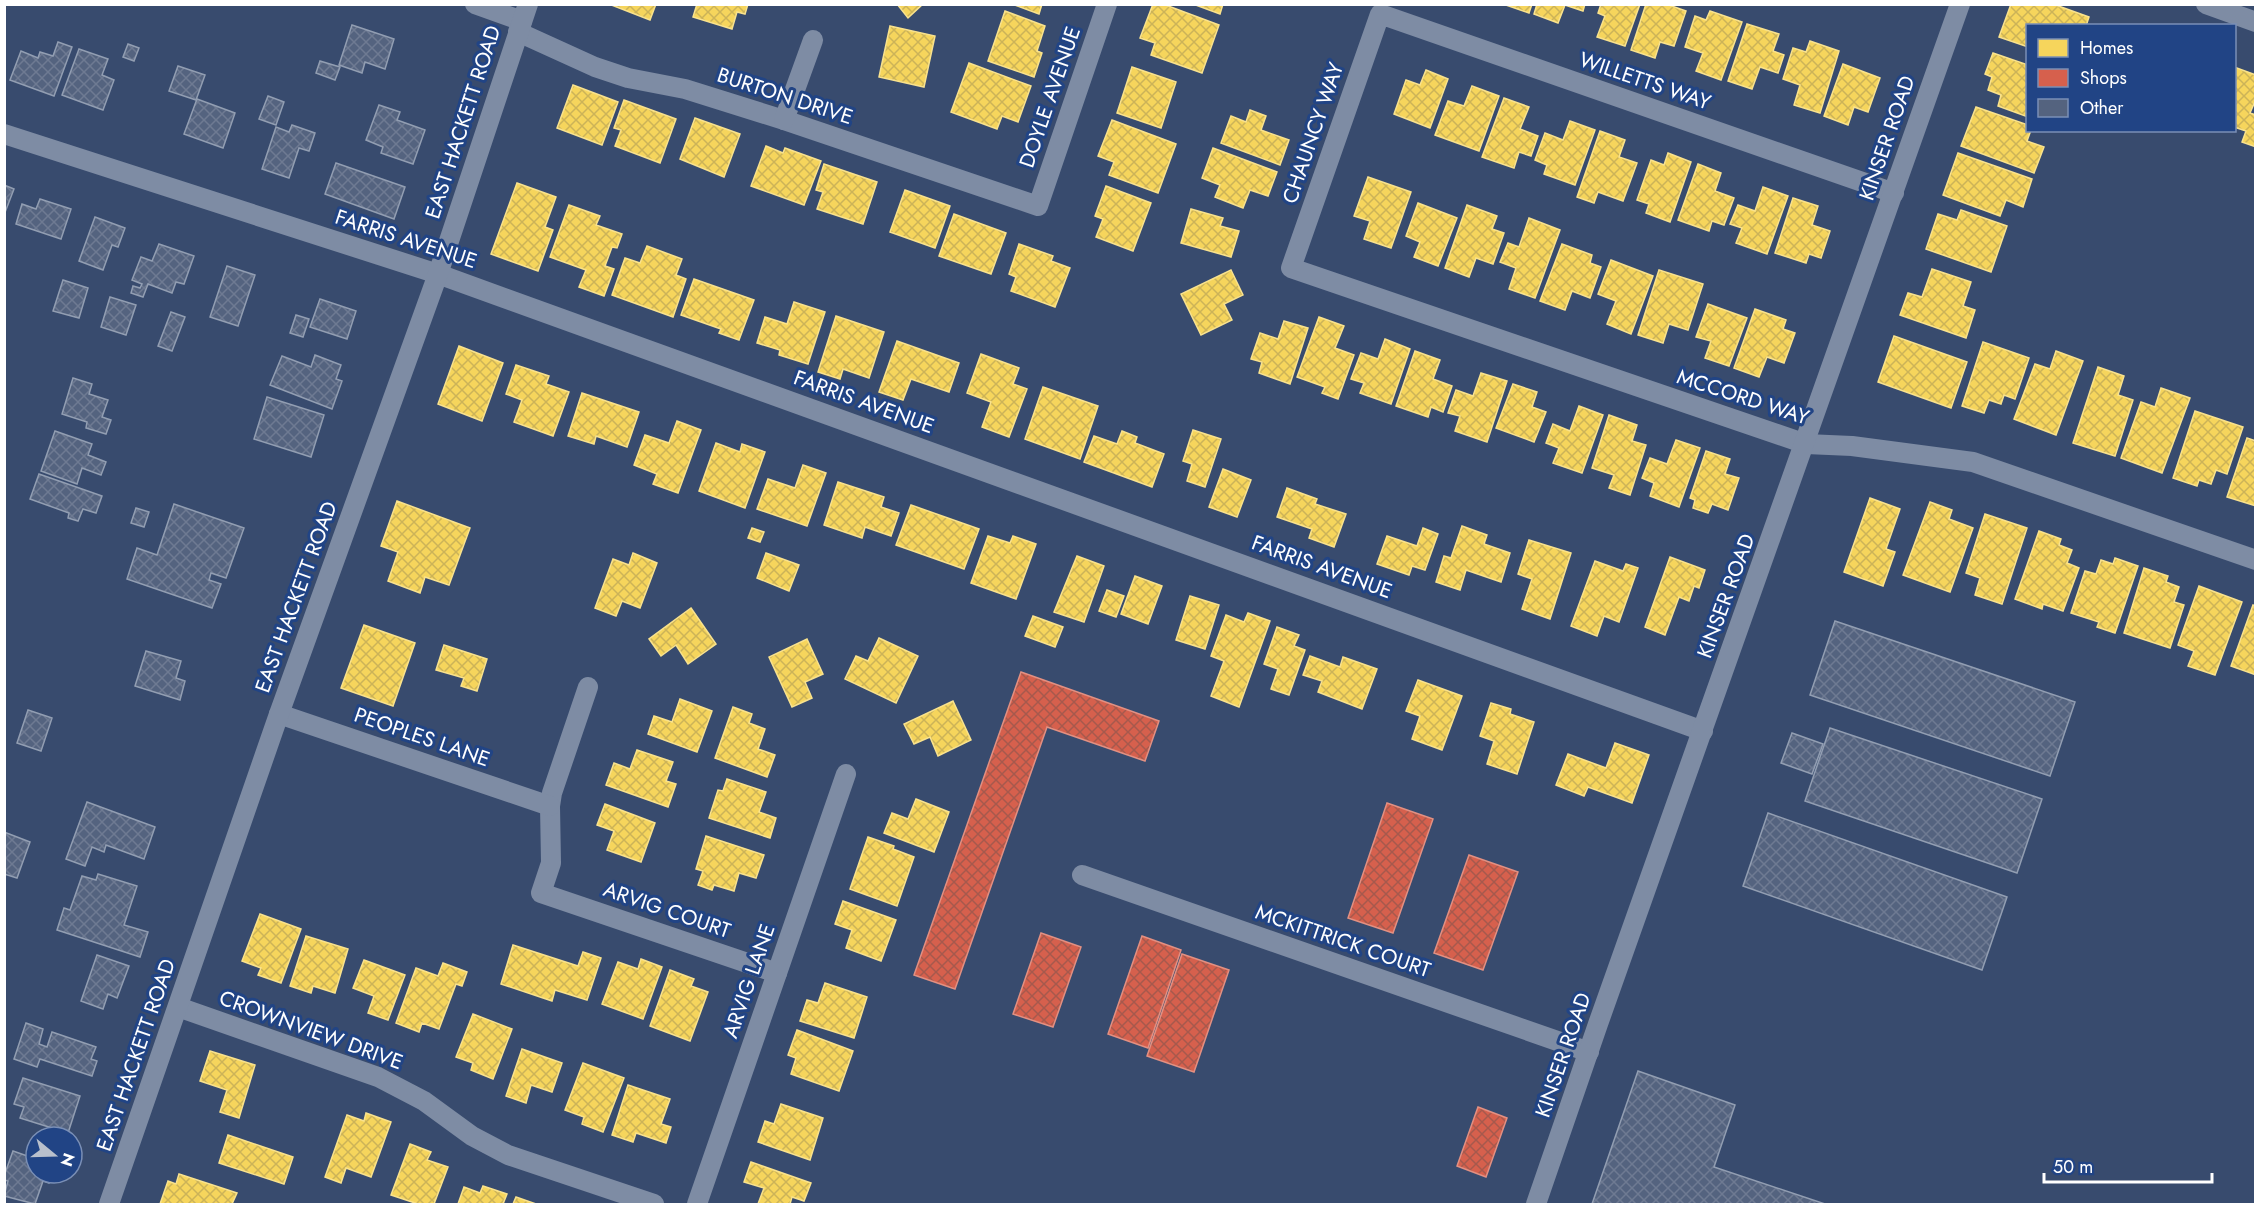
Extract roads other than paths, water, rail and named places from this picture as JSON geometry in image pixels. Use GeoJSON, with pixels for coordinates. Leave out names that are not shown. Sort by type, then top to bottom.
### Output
{"type":"FeatureCollection","features":[{"type":"Feature","properties":{"kind":"street","name":"BURTON DRIVE"},"geometry":{"type":"LineString","coordinates":[[475,4],[523,19],[595,67],[628,78],[684,89],[784,120],[1038,206]]}},
{"type":"Feature","properties":{"kind":"street","name":"DOYLE AVENUE"},"geometry":{"type":"LineString","coordinates":[[1038,206],[1107,4]]}},
{"type":"Feature","properties":{"kind":"street","name":"KINSER ROAD"},"geometry":{"type":"LineString","coordinates":[[1536,1204],[1960,4]]}},
{"type":"Feature","properties":{"kind":"street"},"geometry":{"type":"LineString","coordinates":[[2206,4],[2256,22]]}},
{"type":"Feature","properties":{"kind":"street","name":"WILLETTS WAY"},"geometry":{"type":"LineString","coordinates":[[1380,14],[1894,193]]}},
{"type":"Feature","properties":{"kind":"street","name":"CHAUNCY WAY"},"geometry":{"type":"LineString","coordinates":[[1292,268],[1380,14]]}},
{"type":"Feature","properties":{"kind":"street","name":"EAST HACKETT ROAD"},"geometry":{"type":"LineString","coordinates":[[109,1204],[279,714],[438,274],[523,19]]}},
{"type":"Feature","properties":{"kind":"street"},"geometry":{"type":"LineString","coordinates":[[784,120],[813,40]]}},
{"type":"Feature","properties":{"kind":"street","name":"FARRIS AVENUE"},"geometry":{"type":"LineString","coordinates":[[4,134],[438,274],[1703,731]]}},
{"type":"Feature","properties":{"kind":"street","name":"MCCORD WAY"},"geometry":{"type":"LineString","coordinates":[[1292,268],[1806,444],[1852,446],[1973,462],[2256,560]]}},
{"type":"Feature","properties":{"kind":"street"},"geometry":{"type":"LineString","coordinates":[[550,806],[552,793],[588,687]]}},
{"type":"Feature","properties":{"kind":"street","name":"PEOPLES LANE"},"geometry":{"type":"LineString","coordinates":[[279,714],[550,806]]}},
{"type":"Feature","properties":{"kind":"street","name":"ARVIG LANE"},"geometry":{"type":"LineString","coordinates":[[697,1204],[846,774]]}},
{"type":"Feature","properties":{"kind":"street","name":"ARVIG COURT"},"geometry":{"type":"LineString","coordinates":[[550,806],[551,863],[542,893],[777,973]]}},
{"type":"Feature","properties":{"kind":"street","name":"MCKITTRICK COURT"},"geometry":{"type":"LineString","coordinates":[[1082,875],[1589,1052]]}},
{"type":"Feature","properties":{"kind":"street","name":"CROWNVIEW DRIVE"},"geometry":{"type":"LineString","coordinates":[[178,1007],[378,1077],[424,1101],[472,1136],[508,1155],[654,1204]]}}]}
